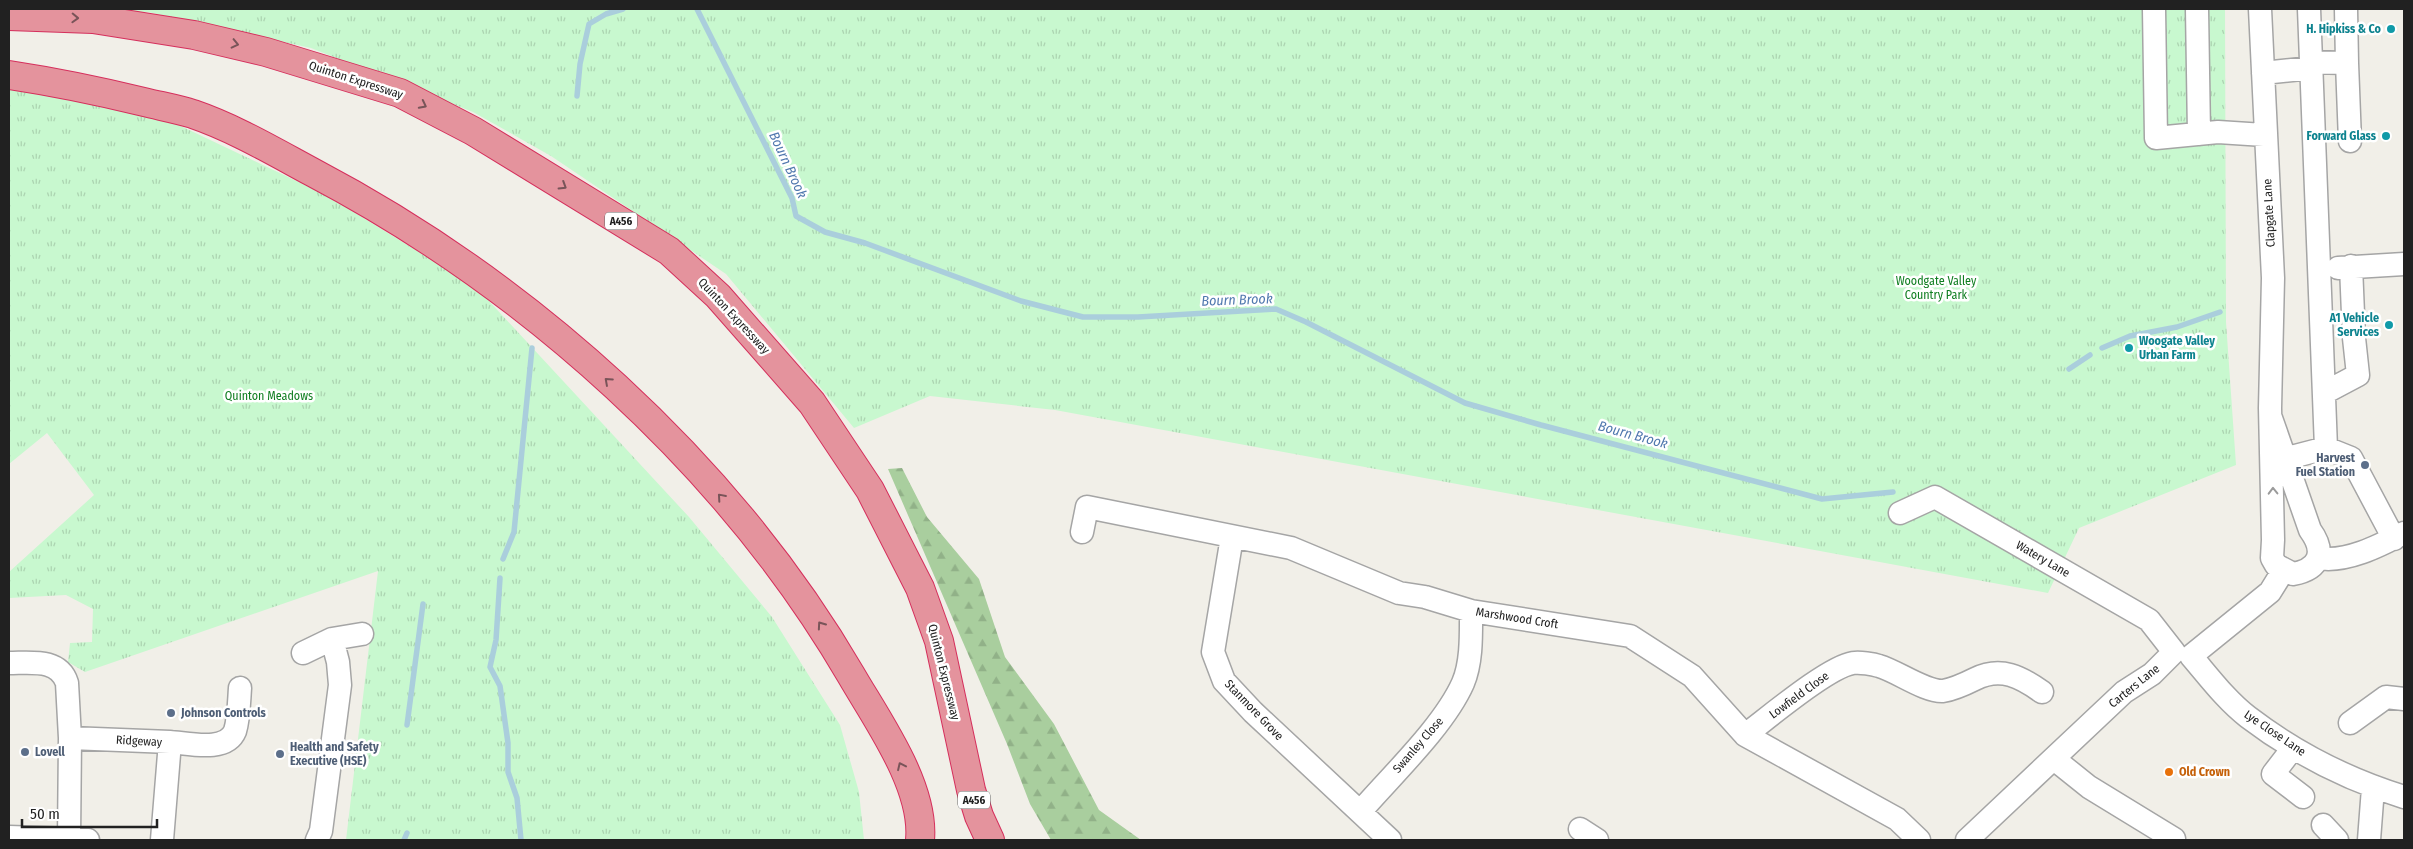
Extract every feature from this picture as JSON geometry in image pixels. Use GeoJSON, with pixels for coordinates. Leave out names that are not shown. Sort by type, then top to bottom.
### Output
{"type":"FeatureCollection","features":[{"type":"Feature","properties":{"kind":"highway","name":"Quinton Expressway"},"geometry":{"type":"LineString","coordinates":[[9,16],[93,19],[194,35],[266,52],[400,94],[473,131],[669,251],[718,296],[812,402],[870,490],[920,588],[939,641],[971,790],[979,816],[990,840]]}},
{"type":"Feature","properties":{"kind":"highway"},"geometry":{"type":"LineString","coordinates":[[9,75],[82,87],[193,114],[256,142],[354,194],[443,250],[542,321],[674,441],[751,531],[823,628],[881,726],[912,790],[921,829],[920,840]]}},
{"type":"Feature","properties":{"kind":"street"},"geometry":{"type":"LineString","coordinates":[[2154,9],[2156,138],[2218,132],[2264,135]]}},
{"type":"Feature","properties":{"kind":"street"},"geometry":{"type":"LineString","coordinates":[[2197,9],[2198,134]]}},
{"type":"Feature","properties":{"kind":"street","name":"Clapgate Lane"},"geometry":{"type":"LineString","coordinates":[[2260,9],[2264,135],[2273,278],[2270,418],[2273,540]]}},
{"type":"Feature","properties":{"kind":"street"},"geometry":{"type":"LineString","coordinates":[[2309,9],[2326,448]]}},
{"type":"Feature","properties":{"kind":"street"},"geometry":{"type":"LineString","coordinates":[[2346,9],[2350,141]]}},
{"type":"Feature","properties":{"kind":"street"},"geometry":{"type":"LineString","coordinates":[[2263,73],[2311,65],[2347,62]]}},
{"type":"Feature","properties":{"kind":"street"},"geometry":{"type":"LineString","coordinates":[[2320,270],[2351,266],[2404,264]]}},
{"type":"Feature","properties":{"kind":"street"},"geometry":{"type":"LineString","coordinates":[[2324,394],[2358,375],[2354,338],[2351,266]]}},
{"type":"Feature","properties":{"kind":"street","name":"Clapgate Lane"},"geometry":{"type":"LineString","coordinates":[[2270,418],[2310,530]]}},
{"type":"Feature","properties":{"kind":"street"},"geometry":{"type":"LineString","coordinates":[[2284,459],[2326,448],[2351,458],[2399,536],[2332,561],[2318,558]]}},
{"type":"Feature","properties":{"kind":"street","name":"Watery Lane"},"geometry":{"type":"LineString","coordinates":[[1900,513],[1935,497],[2149,620],[2183,654]]}},
{"type":"Feature","properties":{"kind":"street","name":"Marshwood Croft"},"geometry":{"type":"LineString","coordinates":[[1082,532],[1087,507],[1291,548],[1400,594],[1425,597],[1471,611],[1630,636],[1692,676],[1745,735],[1897,819],[1919,840]]}},
{"type":"Feature","properties":{"kind":"street"},"geometry":{"type":"LineString","coordinates":[[2291,529],[2310,530],[2319,546],[2318,558],[2307,571],[2293,574],[2283,571],[2272,558],[2273,540],[2282,531],[2291,529]]}},
{"type":"Feature","properties":{"kind":"street","name":"Stanmore Grove"},"geometry":{"type":"LineString","coordinates":[[1232,537],[1213,652],[1224,681],[1252,712],[1390,840]]}},
{"type":"Feature","properties":{"kind":"street","name":"Carters Lane"},"geometry":{"type":"LineString","coordinates":[[1966,840],[2124,692],[2183,654],[2270,592],[2283,571]]}},
{"type":"Feature","properties":{"kind":"street","name":"Swanley Close"},"geometry":{"type":"LineString","coordinates":[[1360,812],[1443,717],[1463,682],[1470,648],[1471,611]]}},
{"type":"Feature","properties":{"kind":"street"},"geometry":{"type":"LineString","coordinates":[[303,653],[332,639],[362,634]]}},
{"type":"Feature","properties":{"kind":"street"},"geometry":{"type":"LineString","coordinates":[[317,840],[321,831],[340,685],[338,662],[332,639]]}},
{"type":"Feature","properties":{"kind":"street","name":"Lye Close Lane"},"geometry":{"type":"LineString","coordinates":[[2183,654],[2248,716],[2293,748],[2373,788],[2404,798]]}},
{"type":"Feature","properties":{"kind":"street"},"geometry":{"type":"LineString","coordinates":[[9,664],[44,663],[57,667],[64,675],[67,683],[78,840],[9,837]]}},
{"type":"Feature","properties":{"kind":"street","name":"Lowfield Close"},"geometry":{"type":"LineString","coordinates":[[1745,735],[1830,672],[1853,663],[1879,666],[1942,691],[1964,685],[1982,676],[2008,673],[2026,681],[2042,692]]}},
{"type":"Feature","properties":{"kind":"street"},"geometry":{"type":"LineString","coordinates":[[170,742],[212,745],[227,740],[235,730],[240,688]]}},
{"type":"Feature","properties":{"kind":"street"},"geometry":{"type":"LineString","coordinates":[[2350,723],[2386,697],[2404,699]]}},
{"type":"Feature","properties":{"kind":"street","name":"Ridgeway"},"geometry":{"type":"LineString","coordinates":[[70,738],[170,742],[162,840]]}},
{"type":"Feature","properties":{"kind":"street"},"geometry":{"type":"LineString","coordinates":[[2293,748],[2273,774],[2303,797]]}},
{"type":"Feature","properties":{"kind":"street"},"geometry":{"type":"LineString","coordinates":[[2054,759],[2090,787],[2174,839]]}},
{"type":"Feature","properties":{"kind":"street"},"geometry":{"type":"LineString","coordinates":[[2369,840],[2373,788]]}},
{"type":"Feature","properties":{"kind":"green space","name":"Woodgate Valley Country Park"},"geometry":{"type":"Polygon","coordinates":[[[9,9],[2225,9],[2226,322],[2236,465],[2079,528],[2048,593],[1055,410],[930,396],[854,428],[726,274],[551,156],[473,112],[311,48],[148,12],[9,9]]]}},
{"type":"Feature","properties":{"kind":"green space","name":"Quinton Meadows"},"geometry":{"type":"Polygon","coordinates":[[[9,84],[147,110],[326,195],[476,287],[689,517],[772,617],[840,725],[859,792],[864,840],[346,840],[378,571],[85,672],[68,662],[70,643],[92,642],[93,609],[66,595],[9,598],[9,572],[94,495],[47,433],[9,464],[9,84]]]}},
{"type":"Feature","properties":{"kind":"green space"},"geometry":{"type":"Polygon","coordinates":[[[902,468],[927,517],[979,579],[1005,657],[1054,724],[1099,810],[1141,840],[1051,840],[1030,804],[1007,744],[888,469],[902,468]]]}},
{"type":"Feature","properties":{"kind":"waterway"},"geometry":{"type":"LineString","coordinates":[[577,96],[580,64],[589,24],[606,14],[623,9]]}},
{"type":"Feature","properties":{"kind":"waterway","name":"Bourn Brook"},"geometry":{"type":"LineString","coordinates":[[697,9],[792,198],[796,216],[825,232],[865,243],[1021,301],[1083,317],[1138,317],[1276,309],[1306,322],[1465,403],[1541,425],[1822,499],[1893,492]]}},
{"type":"Feature","properties":{"kind":"waterway"},"geometry":{"type":"LineString","coordinates":[[2102,348],[2130,336],[2177,327],[2220,312]]}},
{"type":"Feature","properties":{"kind":"waterway"},"geometry":{"type":"LineString","coordinates":[[503,559],[514,532],[532,348]]}},
{"type":"Feature","properties":{"kind":"waterway"},"geometry":{"type":"LineString","coordinates":[[2069,369],[2090,355]]}},
{"type":"Feature","properties":{"kind":"waterway"},"geometry":{"type":"LineString","coordinates":[[500,578],[496,640],[490,667],[500,686],[508,743],[508,772],[517,798],[521,840]]}},
{"type":"Feature","properties":{"kind":"waterway"},"geometry":{"type":"LineString","coordinates":[[407,725],[423,604]]}},
{"type":"Feature","properties":{"kind":"waterway"},"geometry":{"type":"LineString","coordinates":[[404,840],[407,833]]}},
{"type":"Feature","properties":{"kind":"place","name":"H. Hipkiss & Co"},"geometry":{"type":"Point","coordinates":[2391,29]}},
{"type":"Feature","properties":{"kind":"place","name":"Forward Glass"},"geometry":{"type":"Point","coordinates":[2386,136]}},
{"type":"Feature","properties":{"kind":"place","name":"A1 Vehicle Services"},"geometry":{"type":"Point","coordinates":[2389,325]}},
{"type":"Feature","properties":{"kind":"place","name":"Woogate Valley Urban Farm"},"geometry":{"type":"Point","coordinates":[2129,348]}},
{"type":"Feature","properties":{"kind":"place","name":"Harvest Fuel Station"},"geometry":{"type":"Point","coordinates":[2365,465]}},
{"type":"Feature","properties":{"kind":"place","name":"Johnson Controls"},"geometry":{"type":"Point","coordinates":[171,713]}},
{"type":"Feature","properties":{"kind":"place","name":"Lovell"},"geometry":{"type":"Point","coordinates":[25,752]}},
{"type":"Feature","properties":{"kind":"place","name":"Health and Safety Executive (HSE)"},"geometry":{"type":"Point","coordinates":[280,754]}},
{"type":"Feature","properties":{"kind":"place","name":"Old Crown"},"geometry":{"type":"Point","coordinates":[2169,772]}}]}
